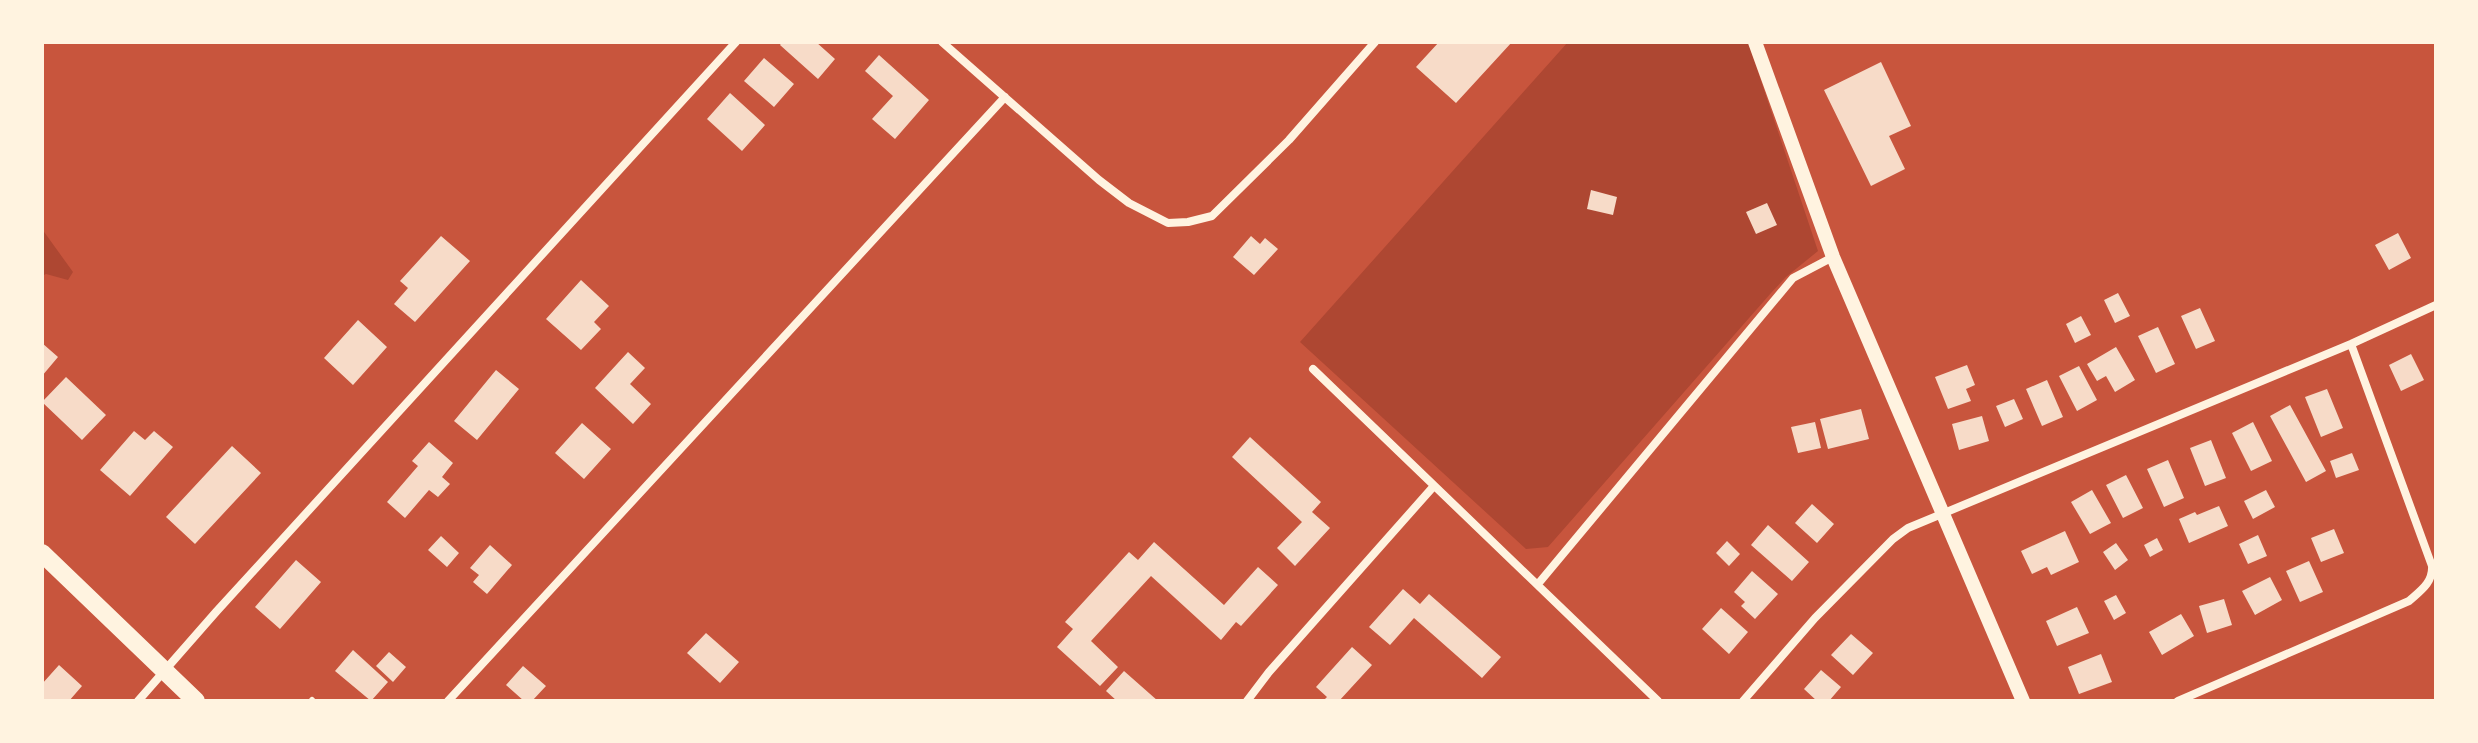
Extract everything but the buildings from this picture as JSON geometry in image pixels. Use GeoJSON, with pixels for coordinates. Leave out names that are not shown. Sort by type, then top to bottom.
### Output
{"type":"FeatureCollection","features":[{"type":"Feature","properties":{"kind":"main road"},"geometry":{"type":"LineString","coordinates":[[42,553],[196,701]]}},
{"type":"Feature","properties":{"kind":"street"},"geometry":{"type":"LineString","coordinates":[[138,701],[736,42]]}},
{"type":"Feature","properties":{"kind":"street"},"geometry":{"type":"LineString","coordinates":[[942,42],[1099,180],[1129,203],[1168,223],[1212,216],[1289,140],[1375,42]]}},
{"type":"Feature","properties":{"kind":"street"},"geometry":{"type":"LineString","coordinates":[[1755,42],[1833,257],[2023,701]]}},
{"type":"Feature","properties":{"kind":"street"},"geometry":{"type":"LineString","coordinates":[[448,701],[1005,97]]}},
{"type":"Feature","properties":{"kind":"street"},"geometry":{"type":"LineString","coordinates":[[1538,584],[1793,278],[1833,257]]}},
{"type":"Feature","properties":{"kind":"street"},"geometry":{"type":"LineString","coordinates":[[1743,701],[1815,618],[1893,539],[1908,528],[2351,344],[2436,305]]}},
{"type":"Feature","properties":{"kind":"street"},"geometry":{"type":"LineString","coordinates":[[2178,701],[2409,601],[2429,583],[2433,575],[2351,344]]}},
{"type":"Feature","properties":{"kind":"street"},"geometry":{"type":"LineString","coordinates":[[1313,369],[1658,701]]}},
{"type":"Feature","properties":{"kind":"street"},"geometry":{"type":"LineString","coordinates":[[1247,701],[1269,672],[1433,487]]}},
{"type":"Feature","properties":{"kind":"shaded area"},"geometry":{"type":"Polygon","coordinates":[[[1568,42],[1748,42],[1818,251],[1771,293],[1548,547],[1526,549],[1300,342],[1568,42]]]}},
{"type":"Feature","properties":{"kind":"shaded area"},"geometry":{"type":"Polygon","coordinates":[[[42,229],[73,272],[68,280],[46,274],[42,276],[42,229]]]}}]}
